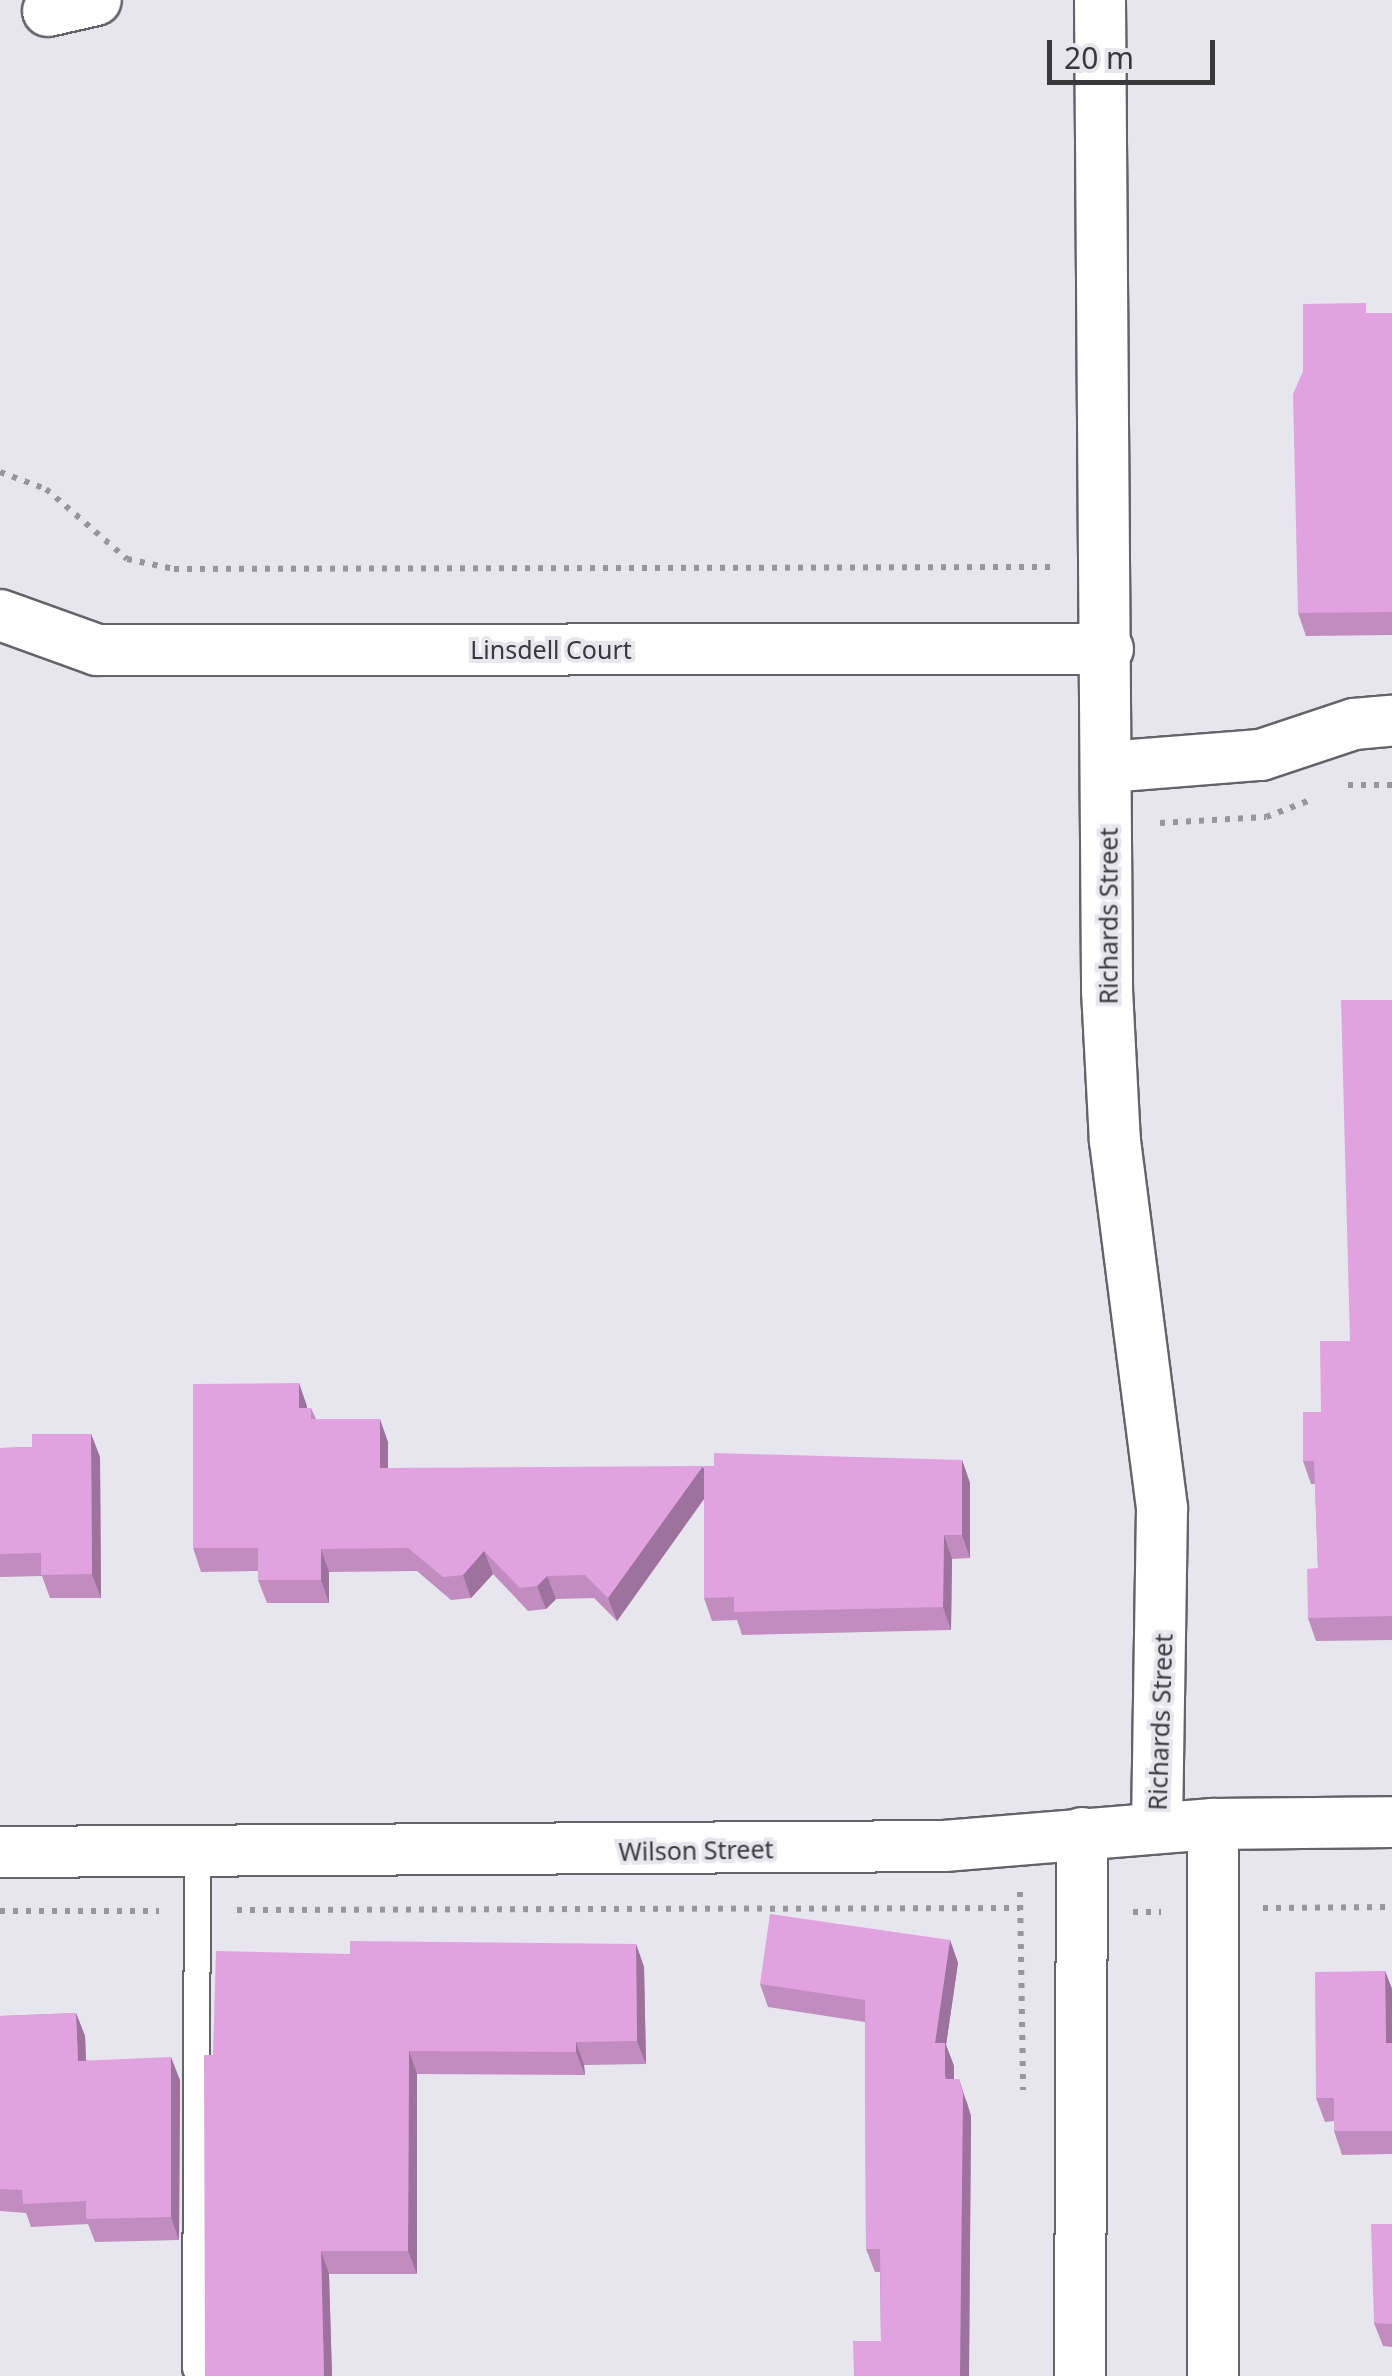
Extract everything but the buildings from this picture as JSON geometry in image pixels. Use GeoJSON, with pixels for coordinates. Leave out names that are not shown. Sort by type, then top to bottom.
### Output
{"type":"FeatureCollection","features":[{"type":"Feature","properties":{"kind":"street"},"geometry":{"type":"LineString","coordinates":[[48,11],[96,0]]}},
{"type":"Feature","properties":{"kind":"street","name":"Richards Street"},"geometry":{"type":"LineString","coordinates":[[1100,0],[1111,1099],[1162,1508],[1157,1828]]}},
{"type":"Feature","properties":{"kind":"street","name":"Linsdell Court"},"geometry":{"type":"LineString","coordinates":[[0,616],[97,650],[1108,649]]}},
{"type":"Feature","properties":{"kind":"street"},"geometry":{"type":"LineString","coordinates":[[1108,767],[1261,755],[1354,724],[1392,721]]}},
{"type":"Feature","properties":{"kind":"street","name":"Wilson Street"},"geometry":{"type":"LineString","coordinates":[[0,1852],[944,1846],[1213,1824],[1392,1822]]}},
{"type":"Feature","properties":{"kind":"street"},"geometry":{"type":"LineString","coordinates":[[1213,1824],[1213,2376]]}},
{"type":"Feature","properties":{"kind":"street"},"geometry":{"type":"LineString","coordinates":[[1080,2376],[1082,1834]]}},
{"type":"Feature","properties":{"kind":"lane"},"geometry":{"type":"LineString","coordinates":[[194,2368],[197,1852]]}},
{"type":"Feature","properties":{"kind":"path"},"geometry":{"type":"LineString","coordinates":[[0,472],[46,489],[127,560],[174,569],[1106,568]]}},
{"type":"Feature","properties":{"kind":"path"},"geometry":{"type":"LineString","coordinates":[[0,1911],[1020,1908]]}}]}
